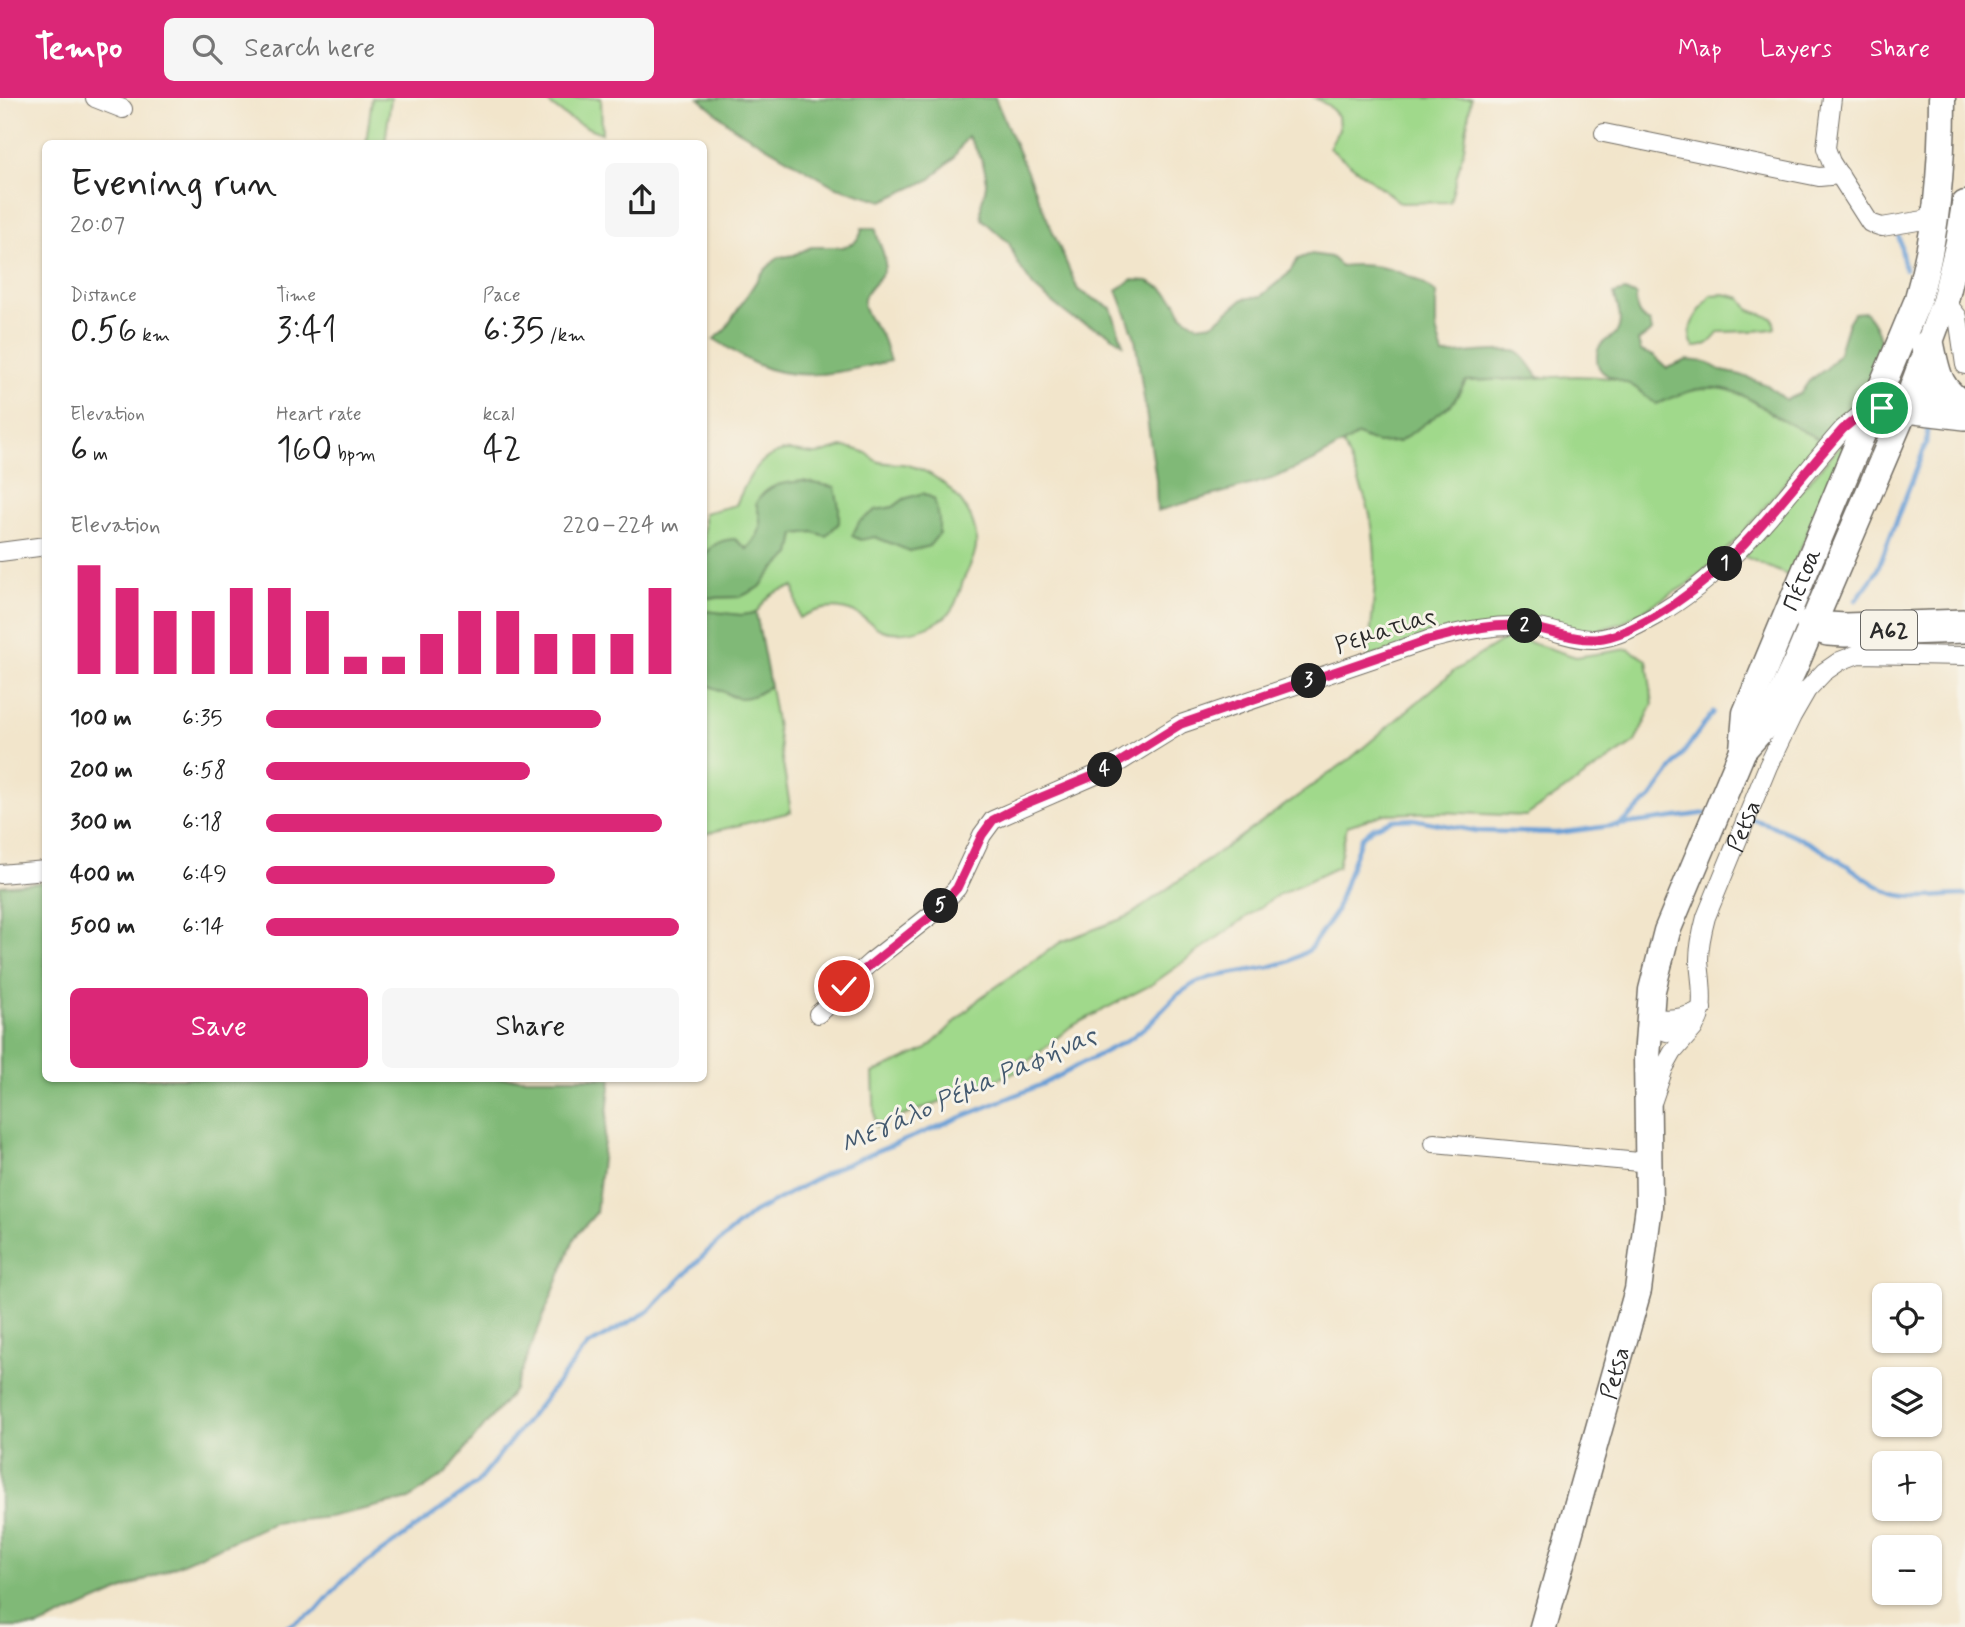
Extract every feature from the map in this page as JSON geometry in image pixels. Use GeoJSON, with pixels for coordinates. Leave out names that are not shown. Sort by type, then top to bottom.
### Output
{"type":"FeatureCollection","features":[{"type":"Feature","properties":{"kind":"highway"},"geometry":{"type":"LineString","coordinates":[[1928,346],[1938,385],[1945,395],[1965,411]]}},
{"type":"Feature","properties":{"kind":"highway"},"geometry":{"type":"LineString","coordinates":[[1906,406],[1965,411]]}},
{"type":"Feature","properties":{"kind":"highway","name":"Α62"},"geometry":{"type":"LineString","coordinates":[[1800,618],[1828,629],[1845,631],[1965,626]]}},
{"type":"Feature","properties":{"kind":"main road","name":"Πέτσα"},"geometry":{"type":"LineString","coordinates":[[1679,902],[1743,750],[1769,721],[1800,618],[1871,411],[1917,302],[1936,218],[1942,162],[1942,98]]}},
{"type":"Feature","properties":{"kind":"main road","name":"Πέτσα"},"geometry":{"type":"LineString","coordinates":[[1800,618],[1862,511],[1906,406],[1945,300],[1965,204]]}},
{"type":"Feature","properties":{"kind":"main road"},"geometry":{"type":"LineString","coordinates":[[1871,411],[1906,406]]}},
{"type":"Feature","properties":{"kind":"main road","name":"Petsa"},"geometry":{"type":"LineString","coordinates":[[1543,1627],[1638,1290],[1647,1238],[1650,1017],[1658,960],[1679,902]]}},
{"type":"Feature","properties":{"kind":"street"},"geometry":{"type":"LineString","coordinates":[[95,98],[123,109]]}},
{"type":"Feature","properties":{"kind":"street"},"geometry":{"type":"LineString","coordinates":[[1832,98],[1826,148],[1840,175],[1874,226],[1936,218]]}},
{"type":"Feature","properties":{"kind":"street"},"geometry":{"type":"LineString","coordinates":[[1604,134],[1819,177],[1840,175]]}},
{"type":"Feature","properties":{"kind":"street"},"geometry":{"type":"LineString","coordinates":[[1945,300],[1958,317],[1965,365]]}},
{"type":"Feature","properties":{"kind":"street","name":"Ρεματιας"},"geometry":{"type":"LineString","coordinates":[[818,1014],[862,970],[936,912],[957,888],[982,835],[993,820],[1105,771],[1181,724],[1428,640],[1475,630],[1518,625],[1594,639],[1617,634],[1644,622],[1675,604],[1716,573],[1739,551],[1843,429],[1859,416],[1871,411]]}},
{"type":"Feature","properties":{"kind":"street"},"geometry":{"type":"LineString","coordinates":[[0,552],[42,547]]}},
{"type":"Feature","properties":{"kind":"street","name":"Petsa"},"geometry":{"type":"LineString","coordinates":[[1648,1113],[1664,1068],[1700,1015],[1700,936],[1706,918],[1768,766],[1807,690],[1824,672],[1858,653],[1965,656]]}},
{"type":"Feature","properties":{"kind":"street"},"geometry":{"type":"LineString","coordinates":[[0,874],[42,870]]}},
{"type":"Feature","properties":{"kind":"street"},"geometry":{"type":"LineString","coordinates":[[1650,1017],[1660,1019],[1700,1015]]}},
{"type":"Feature","properties":{"kind":"street"},"geometry":{"type":"LineString","coordinates":[[1434,1143],[1650,1163]]}},
{"type":"Feature","properties":{"kind":"green space"},"geometry":{"type":"Polygon","coordinates":[[[372,98],[391,98],[385,140],[366,140],[372,98]]]}},
{"type":"Feature","properties":{"kind":"green space"},"geometry":{"type":"Polygon","coordinates":[[[543,98],[601,98],[602,133],[570,119],[543,98]]]}},
{"type":"Feature","properties":{"kind":"green space"},"geometry":{"type":"Polygon","coordinates":[[[699,98],[995,98],[1078,290],[1111,308],[1123,344],[1106,332],[1072,318],[1034,287],[1018,264],[1009,243],[982,219],[985,172],[968,136],[953,158],[931,179],[883,201],[834,186],[733,127],[699,98]]]}},
{"type":"Feature","properties":{"kind":"green space"},"geometry":{"type":"Polygon","coordinates":[[[1315,98],[1471,98],[1464,148],[1450,202],[1401,203],[1329,148],[1339,129],[1338,116],[1329,106],[1315,98]]]}},
{"type":"Feature","properties":{"kind":"green space"},"geometry":{"type":"Polygon","coordinates":[[[862,228],[876,228],[884,256],[883,271],[865,295],[864,307],[879,331],[890,361],[823,374],[789,373],[756,364],[714,339],[724,331],[761,274],[777,258],[794,255],[811,247],[843,247],[854,243],[862,228]]]}},
{"type":"Feature","properties":{"kind":"green space"},"geometry":{"type":"Polygon","coordinates":[[[1311,254],[1331,257],[1341,266],[1379,267],[1414,279],[1436,293],[1436,329],[1443,355],[1517,352],[1539,378],[1466,381],[1452,404],[1399,442],[1377,443],[1358,435],[1313,461],[1271,479],[1157,511],[1156,479],[1135,338],[1117,290],[1132,280],[1148,281],[1162,288],[1176,302],[1182,315],[1197,325],[1214,323],[1243,299],[1261,296],[1288,274],[1298,259],[1311,254]]]}},
{"type":"Feature","properties":{"kind":"green space"},"geometry":{"type":"Polygon","coordinates":[[[1625,291],[1636,296],[1638,312],[1650,322],[1652,331],[1638,341],[1641,351],[1654,356],[1667,368],[1687,360],[1706,362],[1722,371],[1767,385],[1786,400],[1800,394],[1809,381],[1827,368],[1838,355],[1854,313],[1865,312],[1872,321],[1880,338],[1881,356],[1865,388],[1820,440],[1748,398],[1729,390],[1696,390],[1657,404],[1634,387],[1603,373],[1598,363],[1599,348],[1615,334],[1620,323],[1614,294],[1625,291]]]}},
{"type":"Feature","properties":{"kind":"green space"},"geometry":{"type":"Polygon","coordinates":[[[1724,294],[1741,298],[1749,310],[1773,318],[1775,328],[1719,332],[1709,343],[1694,347],[1690,333],[1694,320],[1711,295],[1724,294]]]}},
{"type":"Feature","properties":{"kind":"green space"},"geometry":{"type":"Polygon","coordinates":[[[1577,376],[1621,380],[1657,403],[1702,389],[1729,390],[1748,398],[1820,440],[1745,531],[1715,561],[1688,584],[1622,623],[1599,630],[1579,631],[1528,620],[1368,657],[1375,586],[1373,533],[1365,497],[1343,444],[1358,435],[1377,443],[1452,404],[1466,381],[1577,376]]]}},
{"type":"Feature","properties":{"kind":"green space"},"geometry":{"type":"Polygon","coordinates":[[[1850,434],[1789,576],[1743,556],[1850,434]]]}},
{"type":"Feature","properties":{"kind":"green space"},"geometry":{"type":"Polygon","coordinates":[[[843,447],[859,450],[880,462],[904,464],[921,470],[956,495],[971,519],[976,546],[973,560],[949,613],[933,624],[904,632],[882,630],[848,610],[833,608],[799,618],[794,587],[772,595],[756,613],[741,615],[707,612],[707,598],[740,597],[760,587],[773,570],[791,554],[795,534],[813,532],[834,487],[802,481],[756,503],[760,528],[747,549],[709,550],[707,553],[707,512],[736,505],[753,472],[766,458],[784,451],[817,454],[843,447]],[[904,499],[893,507],[876,510],[875,537],[910,551],[904,499]]]}},
{"type":"Feature","properties":{"kind":"green space"},"geometry":{"type":"Polygon","coordinates":[[[802,481],[835,487],[839,523],[826,536],[813,532],[795,534],[791,554],[773,570],[760,587],[740,597],[707,598],[708,551],[723,541],[735,539],[747,549],[760,528],[756,503],[770,488],[802,481]]]}},
{"type":"Feature","properties":{"kind":"green space"},"geometry":{"type":"Polygon","coordinates":[[[923,493],[934,499],[939,518],[939,534],[929,546],[910,551],[875,537],[861,540],[852,536],[859,522],[876,510],[893,507],[904,499],[923,493]]]}},
{"type":"Feature","properties":{"kind":"green space"},"geometry":{"type":"Polygon","coordinates":[[[707,611],[741,615],[756,613],[770,686],[743,698],[707,685],[707,611]]]}},
{"type":"Feature","properties":{"kind":"green space"},"geometry":{"type":"Polygon","coordinates":[[[1510,636],[1576,657],[1628,649],[1647,660],[1653,704],[1635,742],[1526,816],[1439,812],[1384,814],[1347,826],[1338,867],[1276,896],[1151,985],[1070,1027],[1016,1072],[875,1127],[873,1073],[927,1049],[980,998],[1061,942],[1129,916],[1351,758],[1454,671],[1510,636]]]}},
{"type":"Feature","properties":{"kind":"green space"},"geometry":{"type":"Polygon","coordinates":[[[707,685],[719,688],[732,697],[758,694],[770,686],[791,812],[707,833],[707,685]]]}},
{"type":"Feature","properties":{"kind":"green space"},"geometry":{"type":"Polygon","coordinates":[[[42,882],[42,1082],[611,1082],[596,1213],[575,1237],[514,1390],[445,1474],[409,1499],[329,1517],[273,1523],[38,1627],[0,1627],[0,886],[42,882]]]}},
{"type":"Feature","properties":{"kind":"waterway"},"geometry":{"type":"LineString","coordinates":[[1899,237],[1905,269]]}},
{"type":"Feature","properties":{"kind":"waterway"},"geometry":{"type":"LineString","coordinates":[[1856,600],[1876,573],[1926,444],[1928,420]]}},
{"type":"Feature","properties":{"kind":"waterway"},"geometry":{"type":"LineString","coordinates":[[1618,826],[1651,798],[1713,712]]}},
{"type":"Feature","properties":{"kind":"waterway","name":"Μεγάλο Ρέμα Ραφήνας"},"geometry":{"type":"LineString","coordinates":[[287,1627],[316,1611],[343,1580],[476,1484],[587,1346],[649,1311],[709,1250],[753,1213],[836,1168],[1043,1084],[1131,1038],[1177,995],[1195,983],[1290,961],[1309,950],[1335,913],[1361,838],[1374,827],[1393,820],[1413,819],[1476,831],[1557,833],[1708,813]]}},
{"type":"Feature","properties":{"kind":"waterway","name":"Μεγάλο Ρέμα Ραφήνας"},"geometry":{"type":"LineString","coordinates":[[1751,819],[1801,839],[1895,894],[1921,897],[1965,895]]}},
{"type":"Feature","properties":{"kind":"route"},"geometry":{"type":"LineString","coordinates":[[844,986],[936,912],[957,888],[982,835],[993,820],[1105,771],[1181,724],[1428,640],[1450,634],[1518,625],[1594,639],[1617,634],[1644,622],[1675,604],[1716,573],[1754,534],[1843,429],[1859,416],[1882,408]]}}]}
